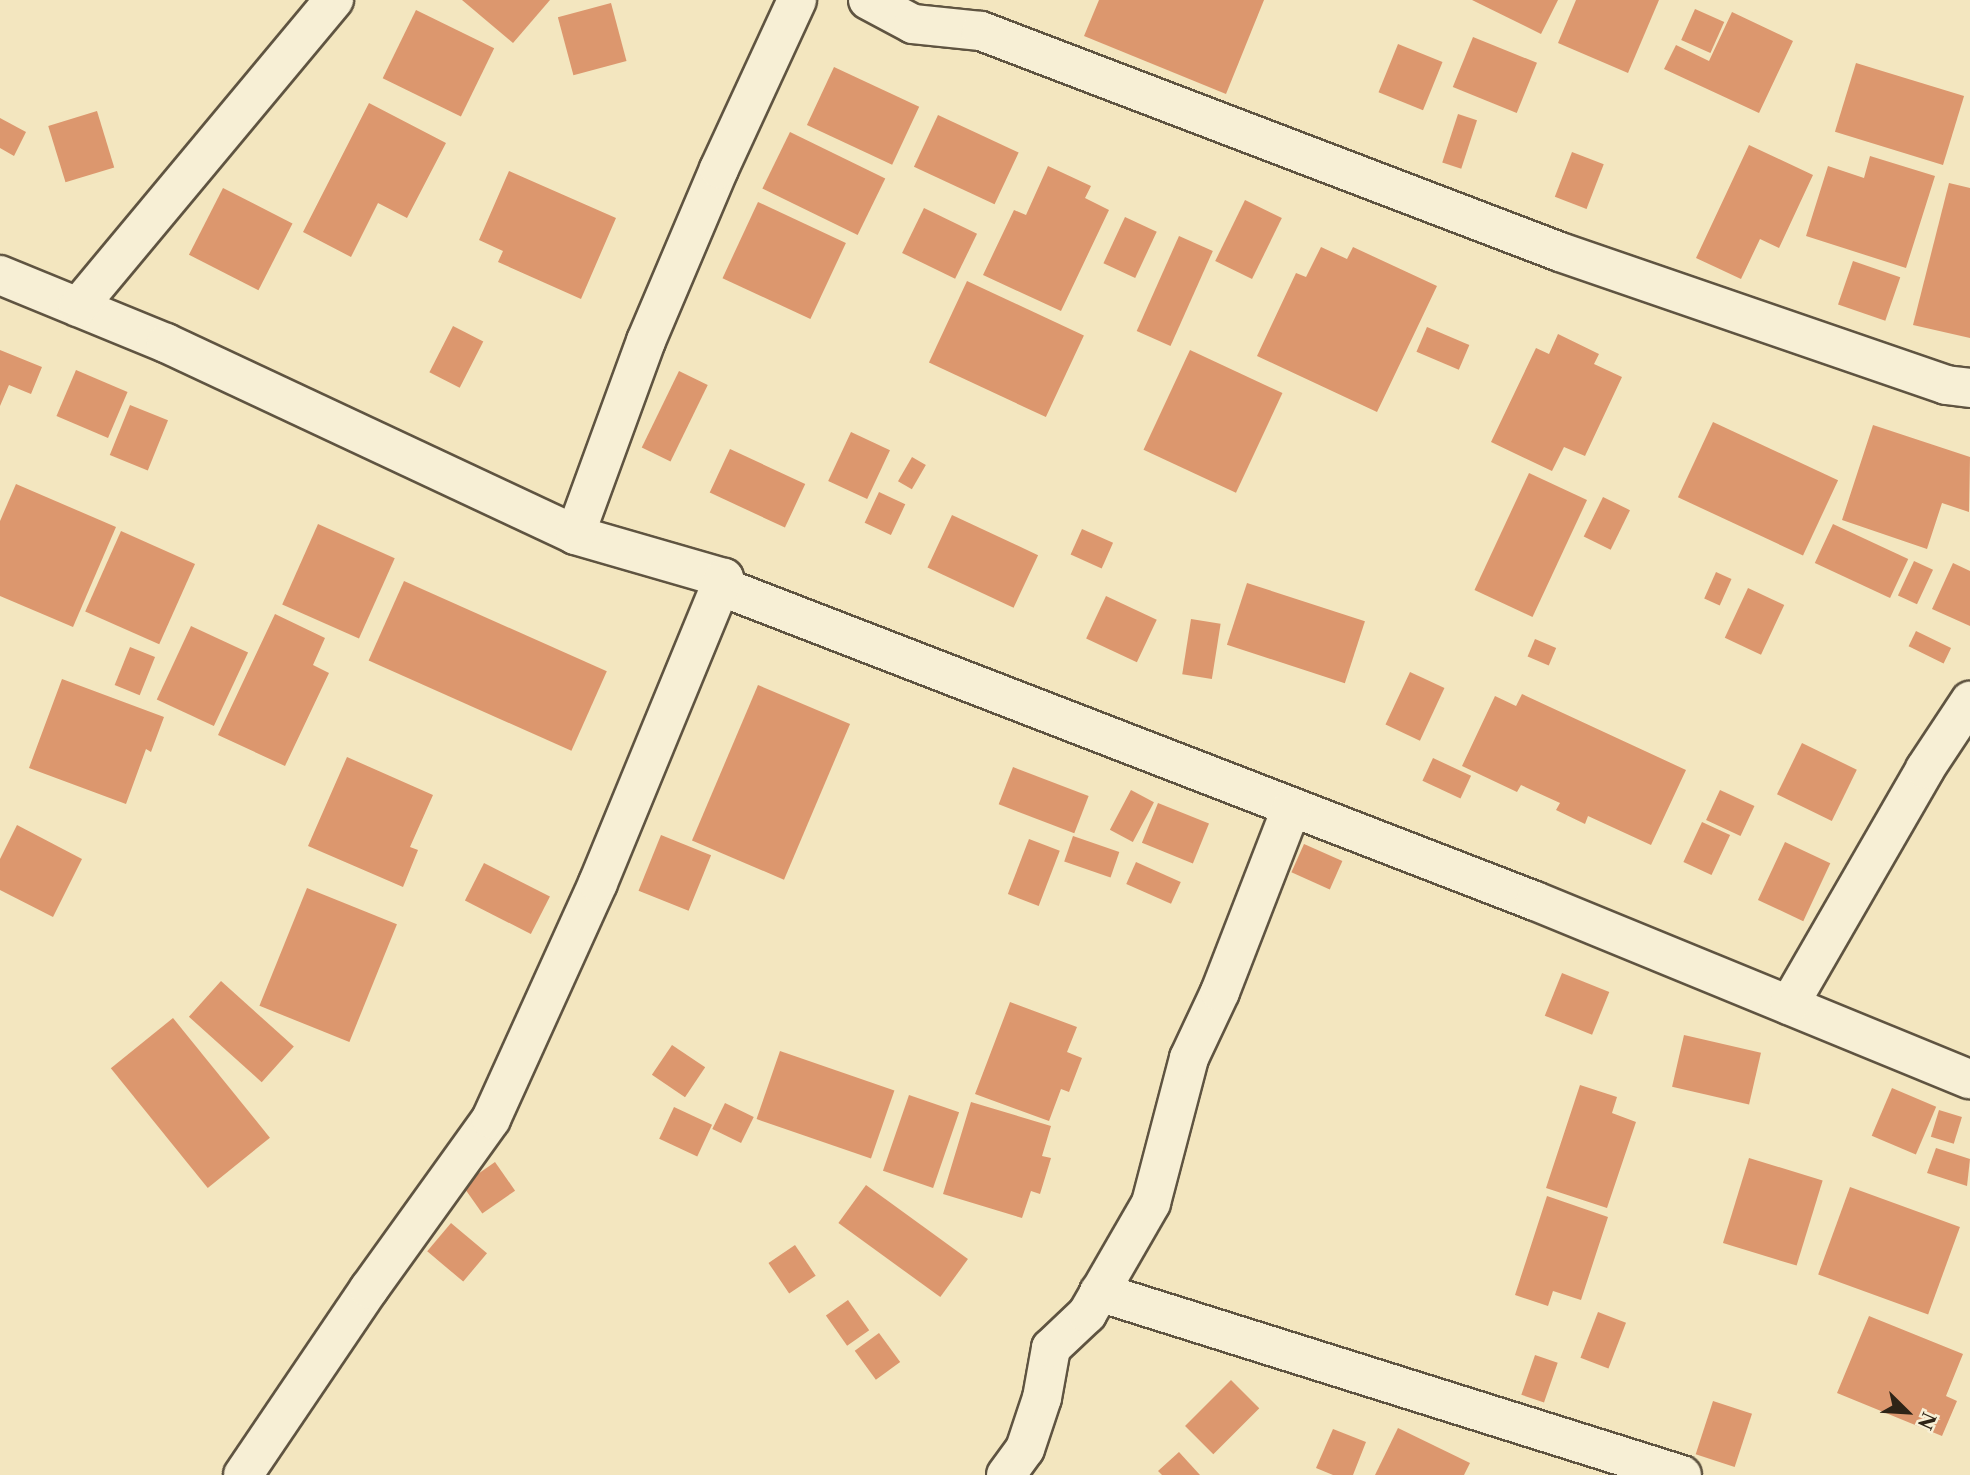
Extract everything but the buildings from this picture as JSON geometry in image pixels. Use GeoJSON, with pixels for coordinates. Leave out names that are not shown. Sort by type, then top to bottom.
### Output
{"type":"FeatureCollection","features":[{"type":"Feature","properties":{"kind":"street"},"geometry":{"type":"LineString","coordinates":[[78,307],[334,0]]}},
{"type":"Feature","properties":{"kind":"street"},"geometry":{"type":"LineString","coordinates":[[575,535],[646,341],[719,169],[797,0]]}},
{"type":"Feature","properties":{"kind":"street"},"geometry":{"type":"LineString","coordinates":[[868,0],[913,24],[981,31],[1560,252],[1946,385],[1970,387]]}},
{"type":"Feature","properties":{"kind":"street"},"geometry":{"type":"LineString","coordinates":[[0,275],[166,344],[575,535],[724,578]]}},
{"type":"Feature","properties":{"kind":"street"},"geometry":{"type":"LineString","coordinates":[[724,578],[724,588],[949,672],[1291,809],[1535,901],[1970,1079]]}},
{"type":"Feature","properties":{"kind":"street"},"geometry":{"type":"LineString","coordinates":[[243,1475],[369,1289],[491,1119],[598,883],[724,578]]}},
{"type":"Feature","properties":{"kind":"street"},"geometry":{"type":"LineString","coordinates":[[1790,1005],[1925,769],[1970,701]]}},
{"type":"Feature","properties":{"kind":"street"},"geometry":{"type":"LineString","coordinates":[[1006,1475],[1025,1448],[1042,1398],[1051,1348],[1087,1314],[1151,1203],[1189,1058],[1220,992],[1291,809]]}},
{"type":"Feature","properties":{"kind":"street"},"geometry":{"type":"LineString","coordinates":[[1100,1292],[1682,1475]]}}]}
